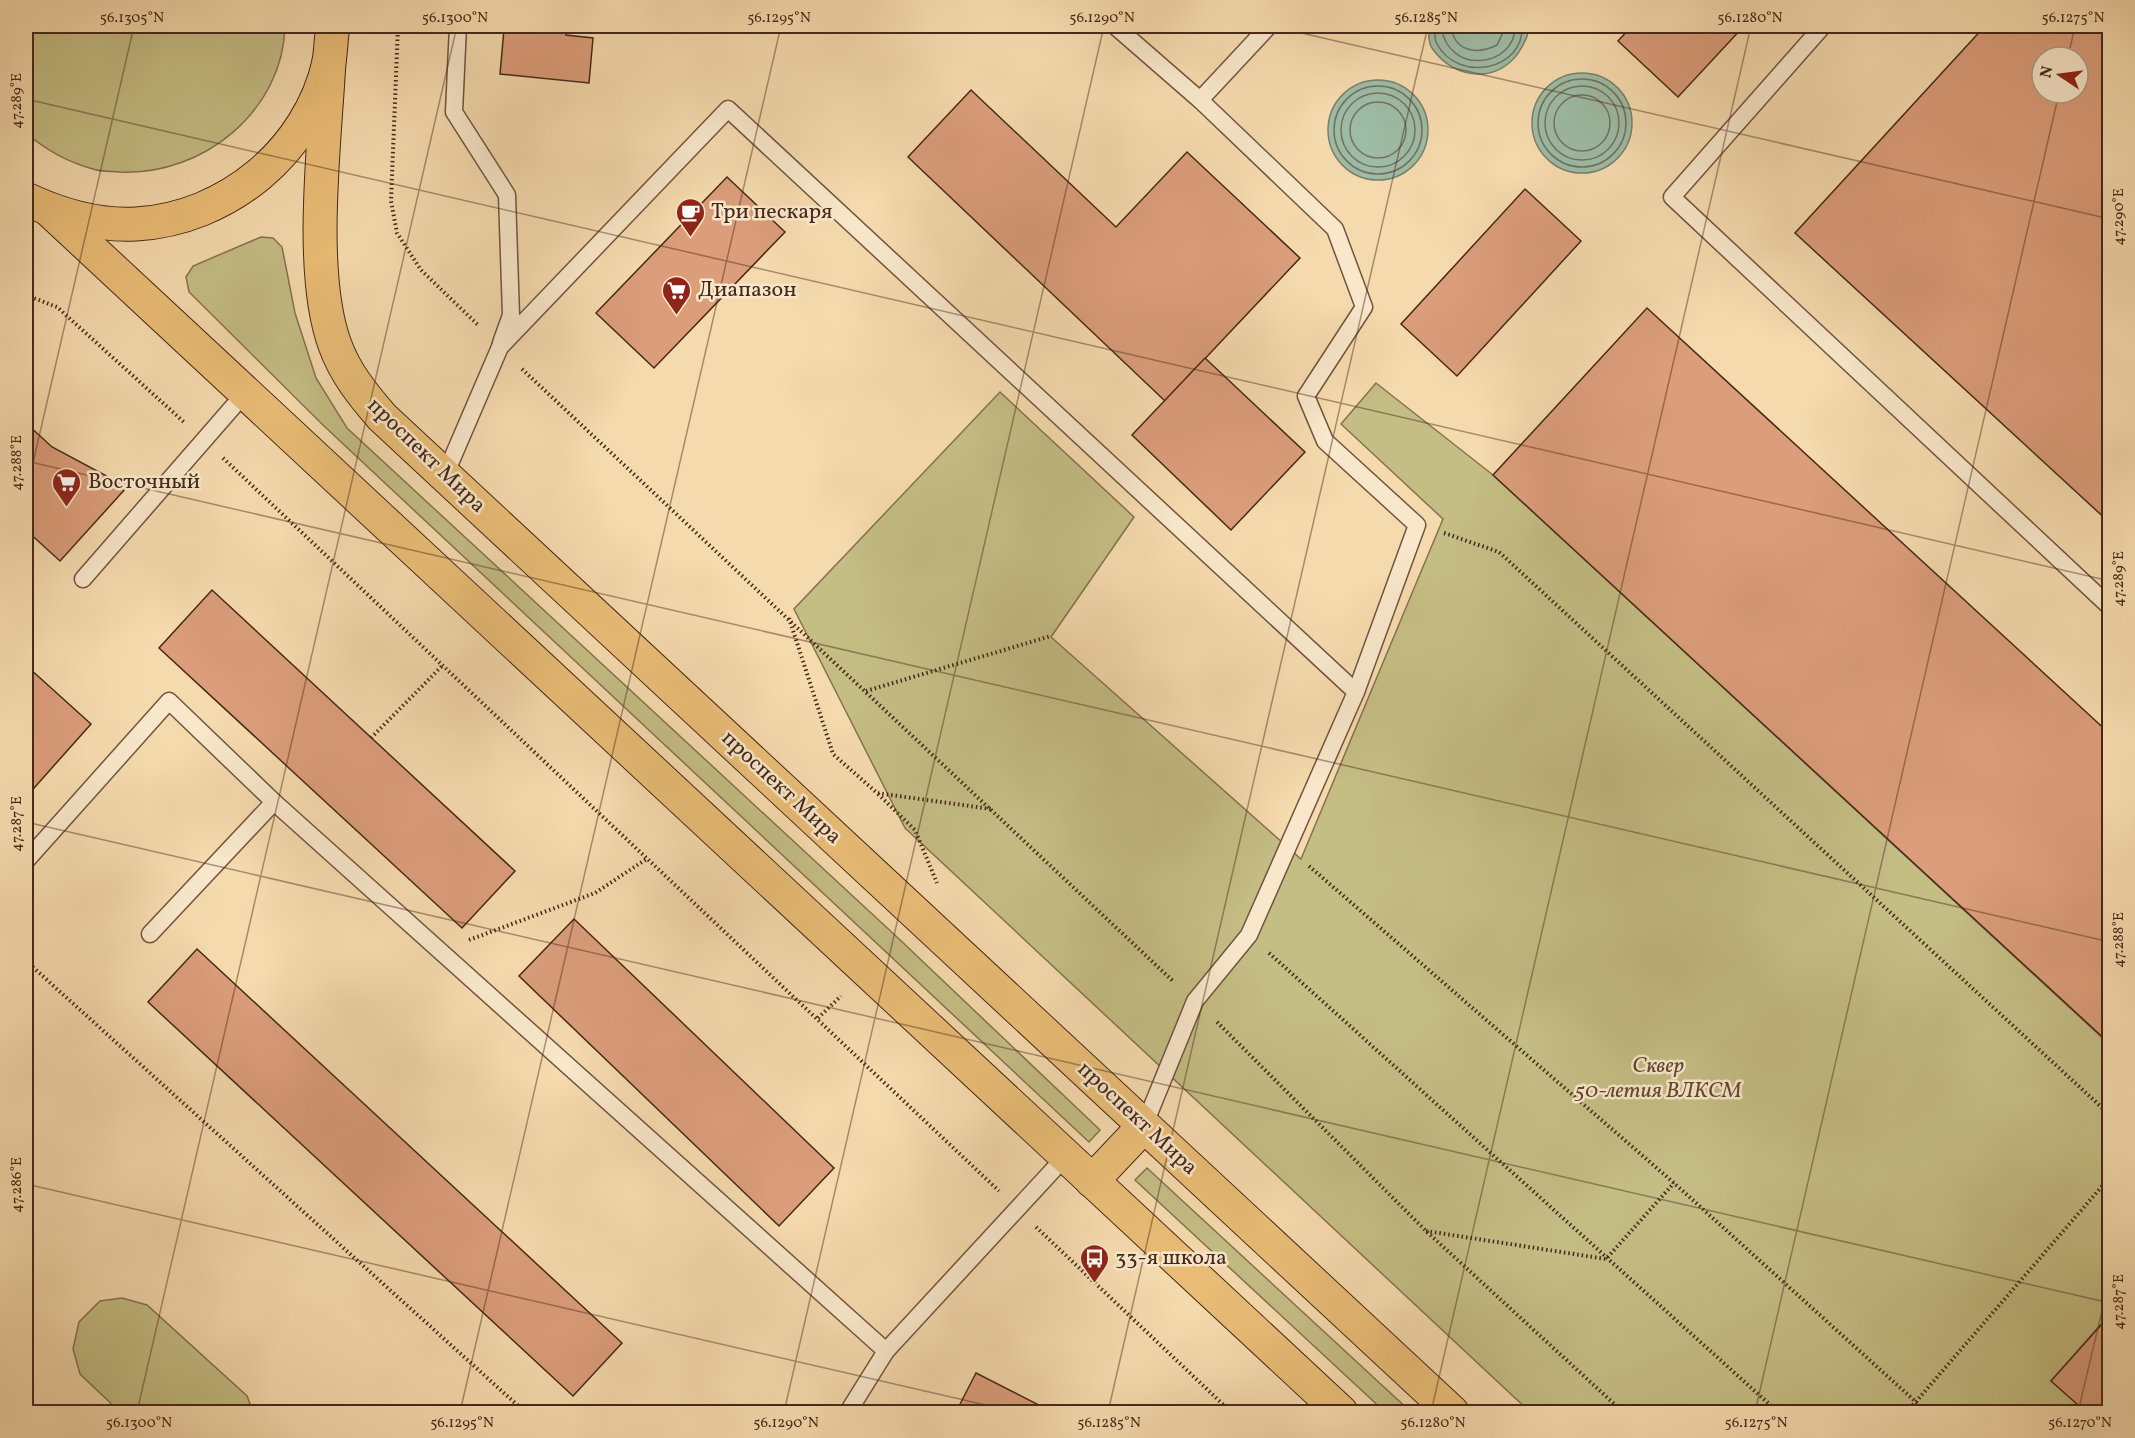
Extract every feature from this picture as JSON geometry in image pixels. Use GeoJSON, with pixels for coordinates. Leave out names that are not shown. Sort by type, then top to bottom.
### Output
{"type":"FeatureCollection","features":[{"type":"Feature","properties":{"kind":"main road"},"geometry":{"type":"LineString","coordinates":[[31,202],[107,223],[136,224],[166,220],[223,200],[271,165],[307,117],[329,61],[333,26]]}},
{"type":"Feature","properties":{"kind":"main road","name":"проспект Мира"},"geometry":{"type":"LineString","coordinates":[[329,61],[322,269],[327,318],[334,344],[359,390],[382,417],[1452,1413]]}},
{"type":"Feature","properties":{"kind":"main road"},"geometry":{"type":"LineString","coordinates":[[31,202],[245,393],[1341,1413]]}},
{"type":"Feature","properties":{"kind":"main road"},"geometry":{"type":"LineString","coordinates":[[1092,1181],[1144,1126]]}},
{"type":"Feature","properties":{"kind":"lane"},"geometry":{"type":"LineString","coordinates":[[445,475],[500,347],[511,315],[507,195],[454,112],[458,26]]}},
{"type":"Feature","properties":{"kind":"lane"},"geometry":{"type":"LineString","coordinates":[[1114,26],[1200,100],[1335,229],[1364,307],[1306,396],[1325,441],[1417,525],[1356,692],[1249,935],[1195,1001],[1144,1126]]}},
{"type":"Feature","properties":{"kind":"lane"},"geometry":{"type":"LineString","coordinates":[[1200,100],[1269,26]]}},
{"type":"Feature","properties":{"kind":"lane"},"geometry":{"type":"LineString","coordinates":[[1822,26],[1672,196],[2109,607]]}},
{"type":"Feature","properties":{"kind":"lane"},"geometry":{"type":"LineString","coordinates":[[500,347],[728,109],[1356,692]]}},
{"type":"Feature","properties":{"kind":"lane"},"geometry":{"type":"LineString","coordinates":[[83,579],[245,393]]}},
{"type":"Feature","properties":{"kind":"lane"},"geometry":{"type":"LineString","coordinates":[[26,861],[169,701],[274,802],[886,1351]]}},
{"type":"Feature","properties":{"kind":"lane"},"geometry":{"type":"LineString","coordinates":[[150,934],[274,802]]}},
{"type":"Feature","properties":{"kind":"lane"},"geometry":{"type":"LineString","coordinates":[[848,1413],[886,1351],[1066,1156]]}},
{"type":"Feature","properties":{"kind":"path"},"geometry":{"type":"LineString","coordinates":[[398,26],[391,201],[397,233],[421,270],[477,325]]}},
{"type":"Feature","properties":{"kind":"path"},"geometry":{"type":"LineString","coordinates":[[26,295],[57,307],[190,428]]}},
{"type":"Feature","properties":{"kind":"path"},"geometry":{"type":"LineString","coordinates":[[519,366],[1180,987]]}},
{"type":"Feature","properties":{"kind":"path"},"geometry":{"type":"LineString","coordinates":[[260,492],[1007,1198]]}},
{"type":"Feature","properties":{"kind":"path"},"geometry":{"type":"LineString","coordinates":[[1417,525],[1499,552],[2109,1115]]}},
{"type":"Feature","properties":{"kind":"path"},"geometry":{"type":"LineString","coordinates":[[788,617],[833,754],[915,830],[939,886]]}},
{"type":"Feature","properties":{"kind":"path"},"geometry":{"type":"LineString","coordinates":[[866,691],[1050,636]]}},
{"type":"Feature","properties":{"kind":"path"},"geometry":{"type":"LineString","coordinates":[[372,738],[443,665]]}},
{"type":"Feature","properties":{"kind":"path"},"geometry":{"type":"LineString","coordinates":[[877,793],[991,809]]}},
{"type":"Feature","properties":{"kind":"path"},"geometry":{"type":"LineString","coordinates":[[440,950],[595,893],[648,858]]}},
{"type":"Feature","properties":{"kind":"path"},"geometry":{"type":"LineString","coordinates":[[1301,860],[1674,1183],[1927,1413]]}},
{"type":"Feature","properties":{"kind":"path"},"geometry":{"type":"LineString","coordinates":[[1249,935],[1779,1413]]}},
{"type":"Feature","properties":{"kind":"path"},"geometry":{"type":"LineString","coordinates":[[26,961],[525,1413]]}},
{"type":"Feature","properties":{"kind":"path"},"geometry":{"type":"LineString","coordinates":[[818,1018],[843,993]]}},
{"type":"Feature","properties":{"kind":"path"},"geometry":{"type":"LineString","coordinates":[[1212,1017],[1426,1231],[1623,1413]]}},
{"type":"Feature","properties":{"kind":"path"},"geometry":{"type":"LineString","coordinates":[[1906,1413],[2109,1177]]}},
{"type":"Feature","properties":{"kind":"path"},"geometry":{"type":"LineString","coordinates":[[1606,1259],[1674,1183]]}},
{"type":"Feature","properties":{"kind":"path"},"geometry":{"type":"LineString","coordinates":[[1035,1226],[1231,1413]]}},
{"type":"Feature","properties":{"kind":"path"},"geometry":{"type":"LineString","coordinates":[[1426,1231],[1606,1259]]}},
{"type":"Feature","properties":{"kind":"green space"},"geometry":{"type":"Polygon","coordinates":[[[26,26],[285,26],[281,57],[270,85],[254,111],[233,132],[208,150],[181,163],[151,170],[120,172],[96,170],[74,163],[41,145],[26,133],[26,26]]]}},
{"type":"Feature","properties":{"kind":"green space"},"geometry":{"type":"Polygon","coordinates":[[[261,237],[273,238],[282,247],[295,313],[316,378],[347,428],[897,937],[1100,1130],[1089,1142],[324,426],[189,292],[186,277],[193,266],[261,237]]]}},
{"type":"Feature","properties":{"kind":"green space","name":"Сквер 50-летия ВЛКСМ"},"geometry":{"type":"Polygon","coordinates":[[[1376,383],[1493,475],[2109,1044],[2109,1315],[2051,1381],[2086,1412],[1530,1412],[905,828],[794,609],[1000,392],[1134,517],[1051,637],[1301,859],[1443,519],[1341,424],[1376,383]]]}},
{"type":"Feature","properties":{"kind":"green space"},"geometry":{"type":"Polygon","coordinates":[[[1147,1168],[1411,1412],[1385,1412],[1135,1180],[1147,1168]]]}},
{"type":"Feature","properties":{"kind":"green space"},"geometry":{"type":"Polygon","coordinates":[[[122,1298],[147,1305],[247,1396],[253,1412],[120,1412],[80,1374],[73,1349],[79,1322],[100,1301],[122,1298]]]}},
{"type":"Feature","properties":{"kind":"water"},"geometry":{"type":"Polygon","coordinates":[[[1428,26],[1528,26],[1528,34],[1522,47],[1503,68],[1491,73],[1478,74],[1453,67],[1442,59],[1431,46],[1428,26]]]}},
{"type":"Feature","properties":{"kind":"water"},"geometry":{"type":"Polygon","coordinates":[[[1582,73],[1601,76],[1618,87],[1629,104],[1632,123],[1629,142],[1618,159],[1601,170],[1582,173],[1563,170],[1546,159],[1535,142],[1532,123],[1535,104],[1546,87],[1563,76],[1582,73]]]}},
{"type":"Feature","properties":{"kind":"water"},"geometry":{"type":"Polygon","coordinates":[[[1378,80],[1397,83],[1414,94],[1425,111],[1428,130],[1425,149],[1414,166],[1397,177],[1378,180],[1359,177],[1342,166],[1331,149],[1328,130],[1331,111],[1342,94],[1359,83],[1378,80]]]}},
{"type":"Feature","properties":{"kind":"building"},"geometry":{"type":"Polygon","coordinates":[[[531,26],[567,26],[566,35],[593,38],[589,83],[500,74],[504,29],[531,32],[531,26]]]}},
{"type":"Feature","properties":{"kind":"building"},"geometry":{"type":"Polygon","coordinates":[[[1632,26],[1744,26],[1678,97],[1618,41],[1632,26]]]}},
{"type":"Feature","properties":{"kind":"building"},"geometry":{"type":"Polygon","coordinates":[[[1985,26],[2110,26],[2110,523],[1795,233],[1985,26]]]}},
{"type":"Feature","properties":{"kind":"building"},"geometry":{"type":"Polygon","coordinates":[[[971,90],[1116,227],[1187,152],[1300,258],[1165,401],[908,157],[971,90]]]}},
{"type":"Feature","properties":{"kind":"building"},"geometry":{"type":"Polygon","coordinates":[[[727,177],[785,232],[654,368],[596,313],[727,177]]]}},
{"type":"Feature","properties":{"kind":"building"},"geometry":{"type":"Polygon","coordinates":[[[1525,189],[1581,241],[1457,376],[1401,324],[1525,189]]]}},
{"type":"Feature","properties":{"kind":"building"},"geometry":{"type":"Polygon","coordinates":[[[1647,308],[2110,734],[2110,1044],[1493,475],[1647,308]]]}},
{"type":"Feature","properties":{"kind":"building"},"geometry":{"type":"Polygon","coordinates":[[[1205,358],[1305,452],[1231,530],[1132,435],[1205,358]]]}},
{"type":"Feature","properties":{"kind":"building","name":"Восточный"},"geometry":{"type":"Polygon","coordinates":[[[26,423],[52,447],[127,487],[60,561],[26,530],[26,423]]]}},
{"type":"Feature","properties":{"kind":"building"},"geometry":{"type":"Polygon","coordinates":[[[212,590],[515,871],[462,928],[159,648],[212,590]]]}},
{"type":"Feature","properties":{"kind":"building"},"geometry":{"type":"Polygon","coordinates":[[[29,668],[91,724],[26,797],[26,672],[29,668]]]}},
{"type":"Feature","properties":{"kind":"building"},"geometry":{"type":"Polygon","coordinates":[[[574,919],[834,1168],[779,1226],[519,976],[574,919]]]}},
{"type":"Feature","properties":{"kind":"building"},"geometry":{"type":"Polygon","coordinates":[[[197,949],[622,1343],[573,1396],[148,1002],[197,949]]]}},
{"type":"Feature","properties":{"kind":"building"},"geometry":{"type":"Polygon","coordinates":[[[2110,1315],[2110,1412],[2086,1412],[2051,1381],[2110,1315]]]}},
{"type":"Feature","properties":{"kind":"building"},"geometry":{"type":"Polygon","coordinates":[[[976,1373],[1039,1405],[1036,1412],[956,1412],[976,1373]]]}},
{"type":"Feature","properties":{"kind":"place","name":"Три пескаря"},"geometry":{"type":"Point","coordinates":[690,238]}},
{"type":"Feature","properties":{"kind":"place","name":"Диапазон"},"geometry":{"type":"Point","coordinates":[677,316]}},
{"type":"Feature","properties":{"kind":"place","name":"Восточный"},"geometry":{"type":"Point","coordinates":[67,508]}},
{"type":"Feature","properties":{"kind":"place","name":"33-я школа"},"geometry":{"type":"Point","coordinates":[1094,1284]}}]}
